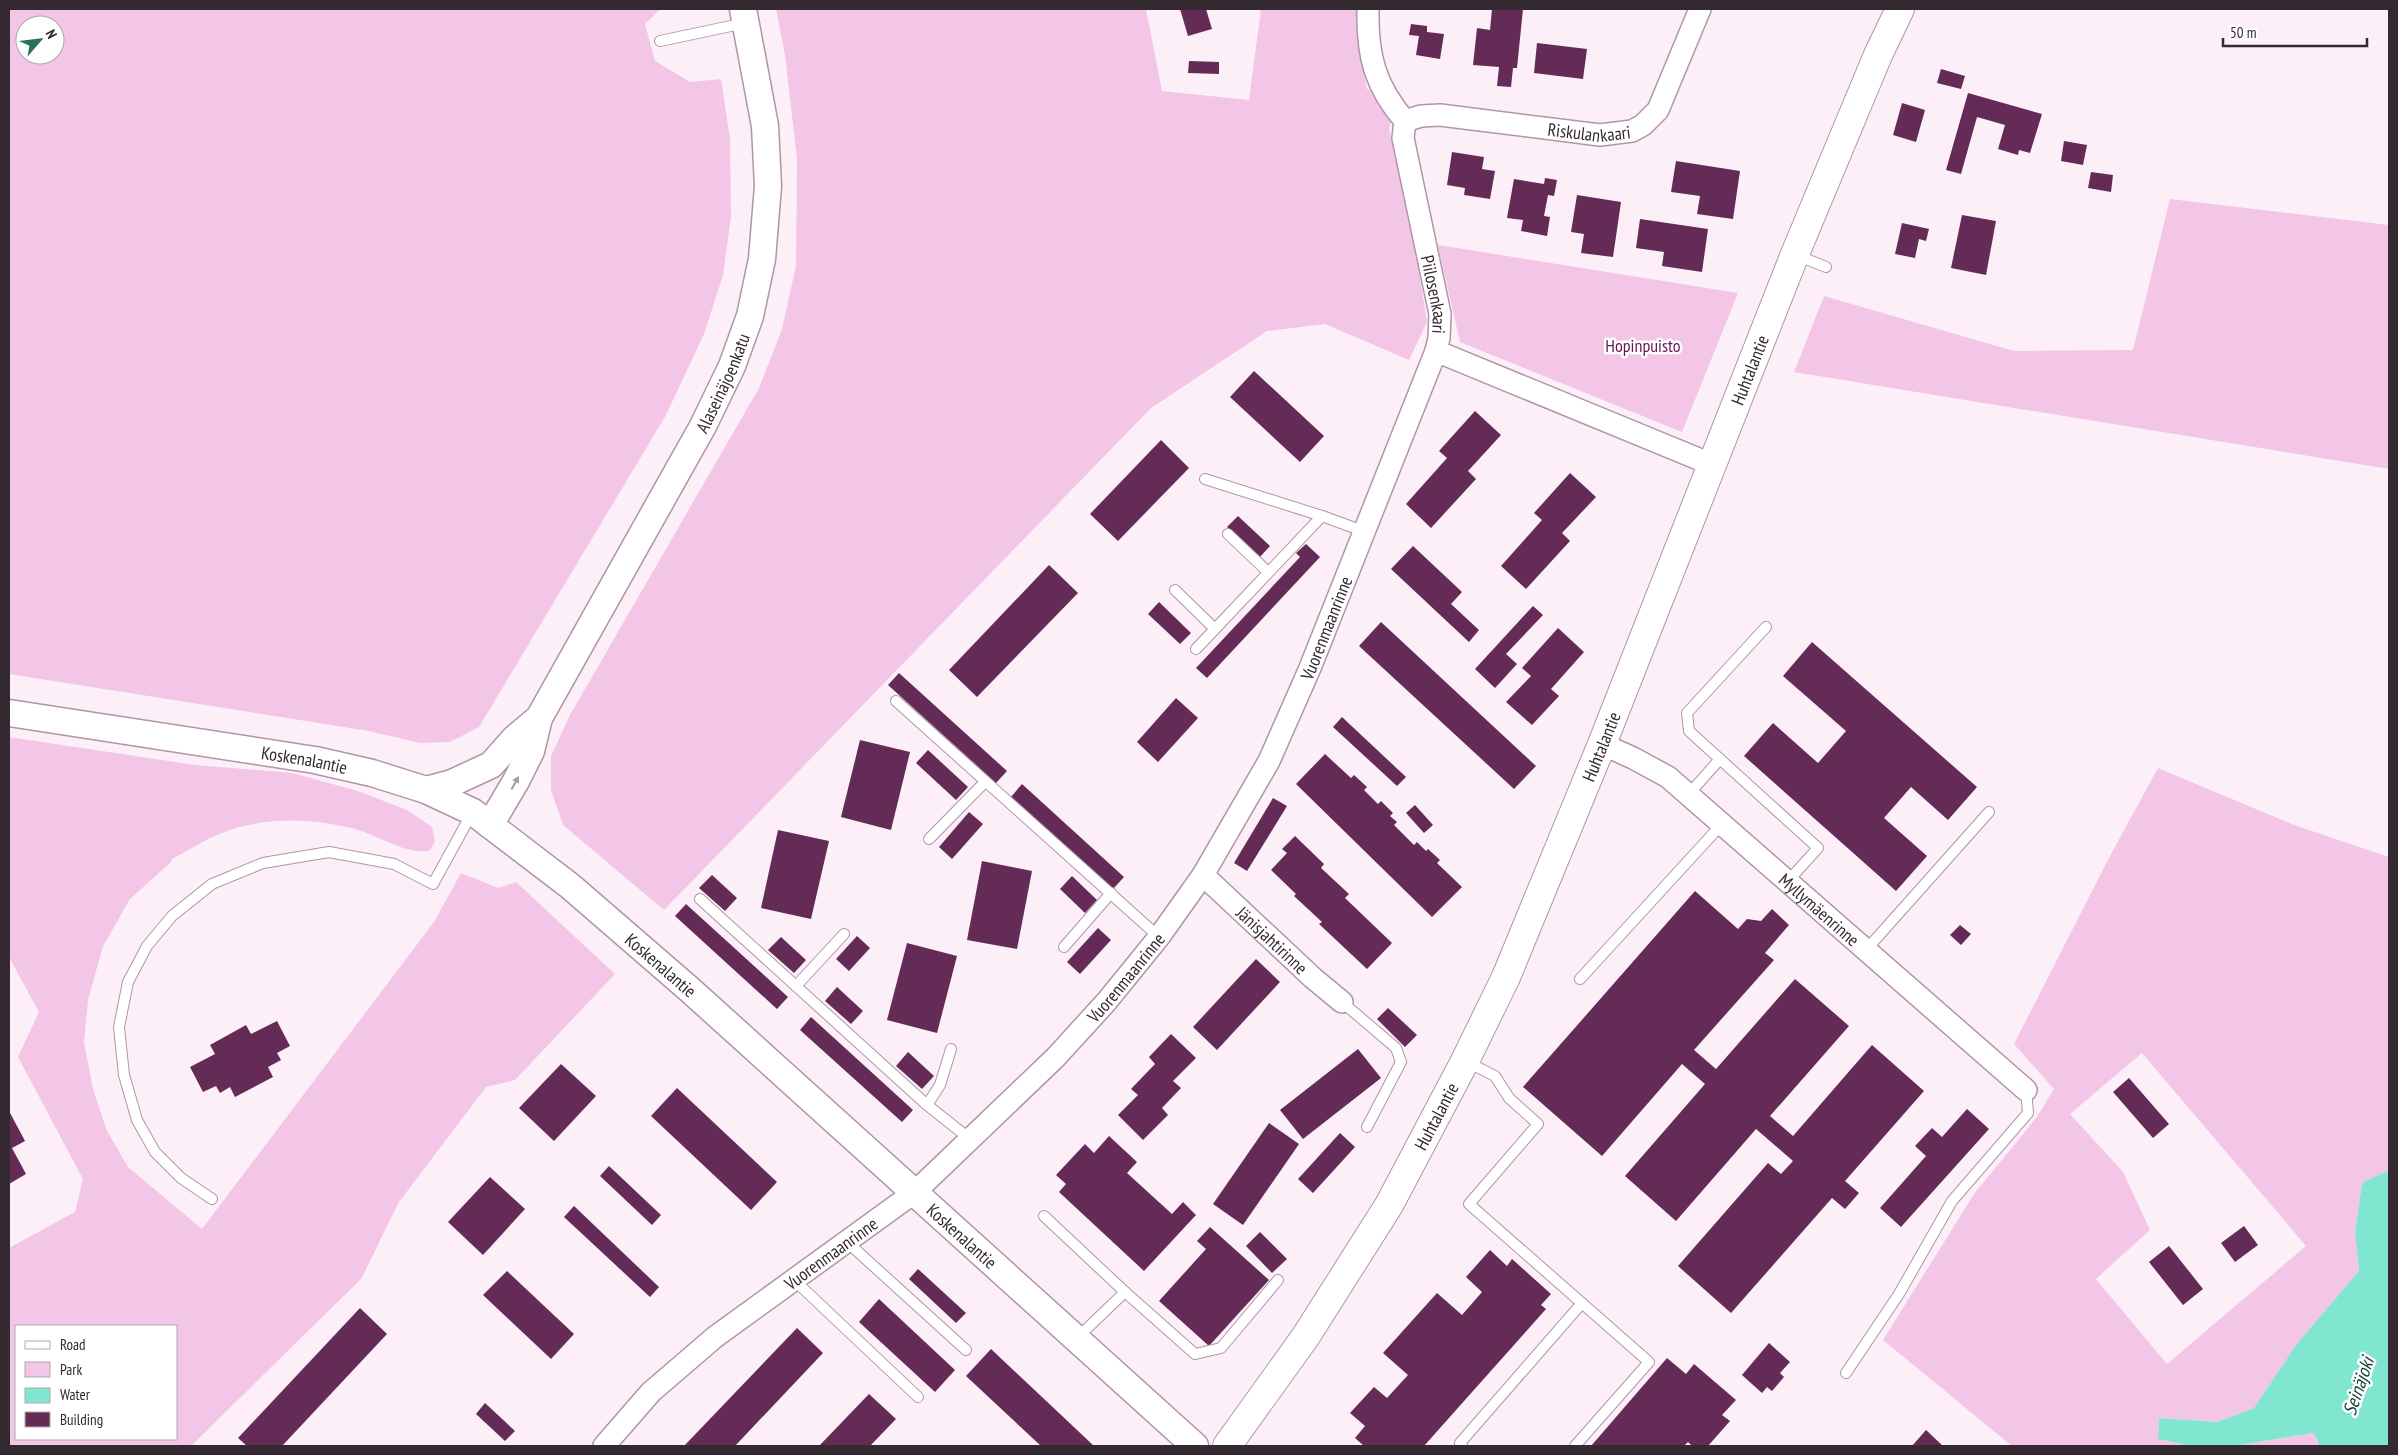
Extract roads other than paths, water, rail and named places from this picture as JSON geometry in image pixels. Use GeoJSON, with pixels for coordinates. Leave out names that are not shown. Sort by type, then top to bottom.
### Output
{"type":"FeatureCollection","features":[{"type":"Feature","properties":{"kind":"main road","name":"Huhtalantie"},"geometry":{"type":"LineString","coordinates":[[1226,1446],[1306,1336],[1389,1205],[1465,1061],[1513,960],[1602,744],[1795,254],[1878,55],[1900,9]]}},
{"type":"Feature","properties":{"kind":"street"},"geometry":{"type":"LineString","coordinates":[[1368,9],[1374,68],[1388,101],[1406,122]]}},
{"type":"Feature","properties":{"kind":"street","name":"Riskulankaari"},"geometry":{"type":"LineString","coordinates":[[1406,122],[1421,116],[1440,115],[1600,135],[1632,132],[1643,125],[1658,110],[1700,9]]}},
{"type":"Feature","properties":{"kind":"street","name":"Alaseinäjoenkatu"},"geometry":{"type":"LineString","coordinates":[[481,818],[516,781],[531,751],[539,718],[703,426],[732,366],[750,316],[762,259],[768,186],[764,126],[745,16]]}},
{"type":"Feature","properties":{"kind":"street","name":"Piilosenkaari"},"geometry":{"type":"LineString","coordinates":[[1406,122],[1403,138],[1440,314],[1439,338],[1436,351],[1712,466]]}},
{"type":"Feature","properties":{"kind":"street","name":"Vuorenmaanrinne"},"geometry":{"type":"LineString","coordinates":[[604,1446],[651,1392],[715,1337],[915,1192],[1056,1057],[1107,1002],[1159,937],[1203,875],[1269,761],[1310,668],[1364,531],[1386,481],[1436,351]]}},
{"type":"Feature","properties":{"kind":"street","name":"Koskenalantie"},"geometry":{"type":"LineString","coordinates":[[9,713],[315,760],[372,773],[426,790],[481,818],[570,886],[674,976],[1195,1446]]}},
{"type":"Feature","properties":{"kind":"street","name":"Alaseinäjoenkatu"},"geometry":{"type":"LineString","coordinates":[[426,790],[452,783],[491,765],[514,739],[539,718]]}},
{"type":"Feature","properties":{"kind":"street","name":"Myllymäenrinne"},"geometry":{"type":"LineString","coordinates":[[1602,744],[1644,763],[1668,777],[2026,1090]]}},
{"type":"Feature","properties":{"kind":"street","name":"Alaseinäjoenkatu"},"geometry":{"type":"LineString","coordinates":[[481,818],[491,765]]}},
{"type":"Feature","properties":{"kind":"street","name":"Jänisjahtirinne"},"geometry":{"type":"LineString","coordinates":[[1203,875],[1313,978],[1342,1002]]}},
{"type":"Feature","properties":{"kind":"lane"},"geometry":{"type":"LineString","coordinates":[[660,41],[745,16]]}},
{"type":"Feature","properties":{"kind":"lane"},"geometry":{"type":"LineString","coordinates":[[1795,254],[1826,267]]}},
{"type":"Feature","properties":{"kind":"lane"},"geometry":{"type":"LineString","coordinates":[[1205,479],[1364,531]]}},
{"type":"Feature","properties":{"kind":"lane"},"geometry":{"type":"LineString","coordinates":[[1196,649],[1322,516]]}},
{"type":"Feature","properties":{"kind":"lane"},"geometry":{"type":"LineString","coordinates":[[1228,534],[1268,572]]}},
{"type":"Feature","properties":{"kind":"lane"},"geometry":{"type":"LineString","coordinates":[[1175,590],[1215,629]]}},
{"type":"Feature","properties":{"kind":"lane"},"geometry":{"type":"LineString","coordinates":[[1766,628],[1687,713],[1689,731],[1818,848],[1788,882]]}},
{"type":"Feature","properties":{"kind":"lane"},"geometry":{"type":"LineString","coordinates":[[896,701],[1159,937]]}},
{"type":"Feature","properties":{"kind":"lane"},"geometry":{"type":"LineString","coordinates":[[1688,794],[1720,759]]}},
{"type":"Feature","properties":{"kind":"lane"},"geometry":{"type":"LineString","coordinates":[[929,839],[985,782]]}},
{"type":"Feature","properties":{"kind":"lane"},"geometry":{"type":"LineString","coordinates":[[1866,950],[1989,812]]}},
{"type":"Feature","properties":{"kind":"lane"},"geometry":{"type":"LineString","coordinates":[[212,1199],[181,1178],[155,1152],[137,1120],[124,1076],[120,1027],[128,982],[147,946],[172,916],[212,884],[263,863],[329,852],[394,864],[434,884],[481,818]]}},
{"type":"Feature","properties":{"kind":"lane"},"geometry":{"type":"LineString","coordinates":[[1580,979],[1722,824]]}},
{"type":"Feature","properties":{"kind":"lane"},"geometry":{"type":"LineString","coordinates":[[1064,947],[1111,893]]}},
{"type":"Feature","properties":{"kind":"lane"},"geometry":{"type":"LineString","coordinates":[[700,899],[927,1106],[970,1139]]}},
{"type":"Feature","properties":{"kind":"lane"},"geometry":{"type":"LineString","coordinates":[[796,986],[844,934]]}},
{"type":"Feature","properties":{"kind":"lane"},"geometry":{"type":"LineString","coordinates":[[1342,1002],[1396,1048],[1401,1062],[1367,1127]]}},
{"type":"Feature","properties":{"kind":"lane"},"geometry":{"type":"LineString","coordinates":[[927,1106],[940,1085],[951,1049]]}},
{"type":"Feature","properties":{"kind":"lane"},"geometry":{"type":"LineString","coordinates":[[1465,1061],[1495,1076],[1509,1098],[1538,1124],[1469,1204],[1649,1362],[1575,1446]]}},
{"type":"Feature","properties":{"kind":"lane"},"geometry":{"type":"LineString","coordinates":[[1846,1373],[1899,1294],[1952,1201],[2028,1113],[2026,1090]]}},
{"type":"Feature","properties":{"kind":"lane"},"geometry":{"type":"LineString","coordinates":[[1044,1216],[1195,1354],[1221,1348],[1278,1280]]}},
{"type":"Feature","properties":{"kind":"lane"},"geometry":{"type":"LineString","coordinates":[[846,1241],[966,1350]]}},
{"type":"Feature","properties":{"kind":"lane"},"geometry":{"type":"LineString","coordinates":[[793,1279],[918,1397]]}},
{"type":"Feature","properties":{"kind":"lane"},"geometry":{"type":"LineString","coordinates":[[1077,1338],[1125,1292]]}},
{"type":"Feature","properties":{"kind":"lane"},"geometry":{"type":"LineString","coordinates":[[1462,1446],[1460,1443],[1582,1303]]}},
{"type":"Feature","properties":{"kind":"water","name":"Seinäjoki"},"geometry":{"type":"Polygon","coordinates":[[[2389,1170],[2389,1446],[2318,1446],[2318,1440],[2313,1433],[2234,1446],[2191,1446],[2158,1439],[2159,1418],[2218,1422],[2254,1408],[2296,1345],[2359,1271],[2355,1232],[2362,1183],[2389,1170]]]}},
{"type":"Feature","properties":{"kind":"park label","name":"Hopinpuisto"},"geometry":{"type":"Point","coordinates":[1643,345]}}]}
